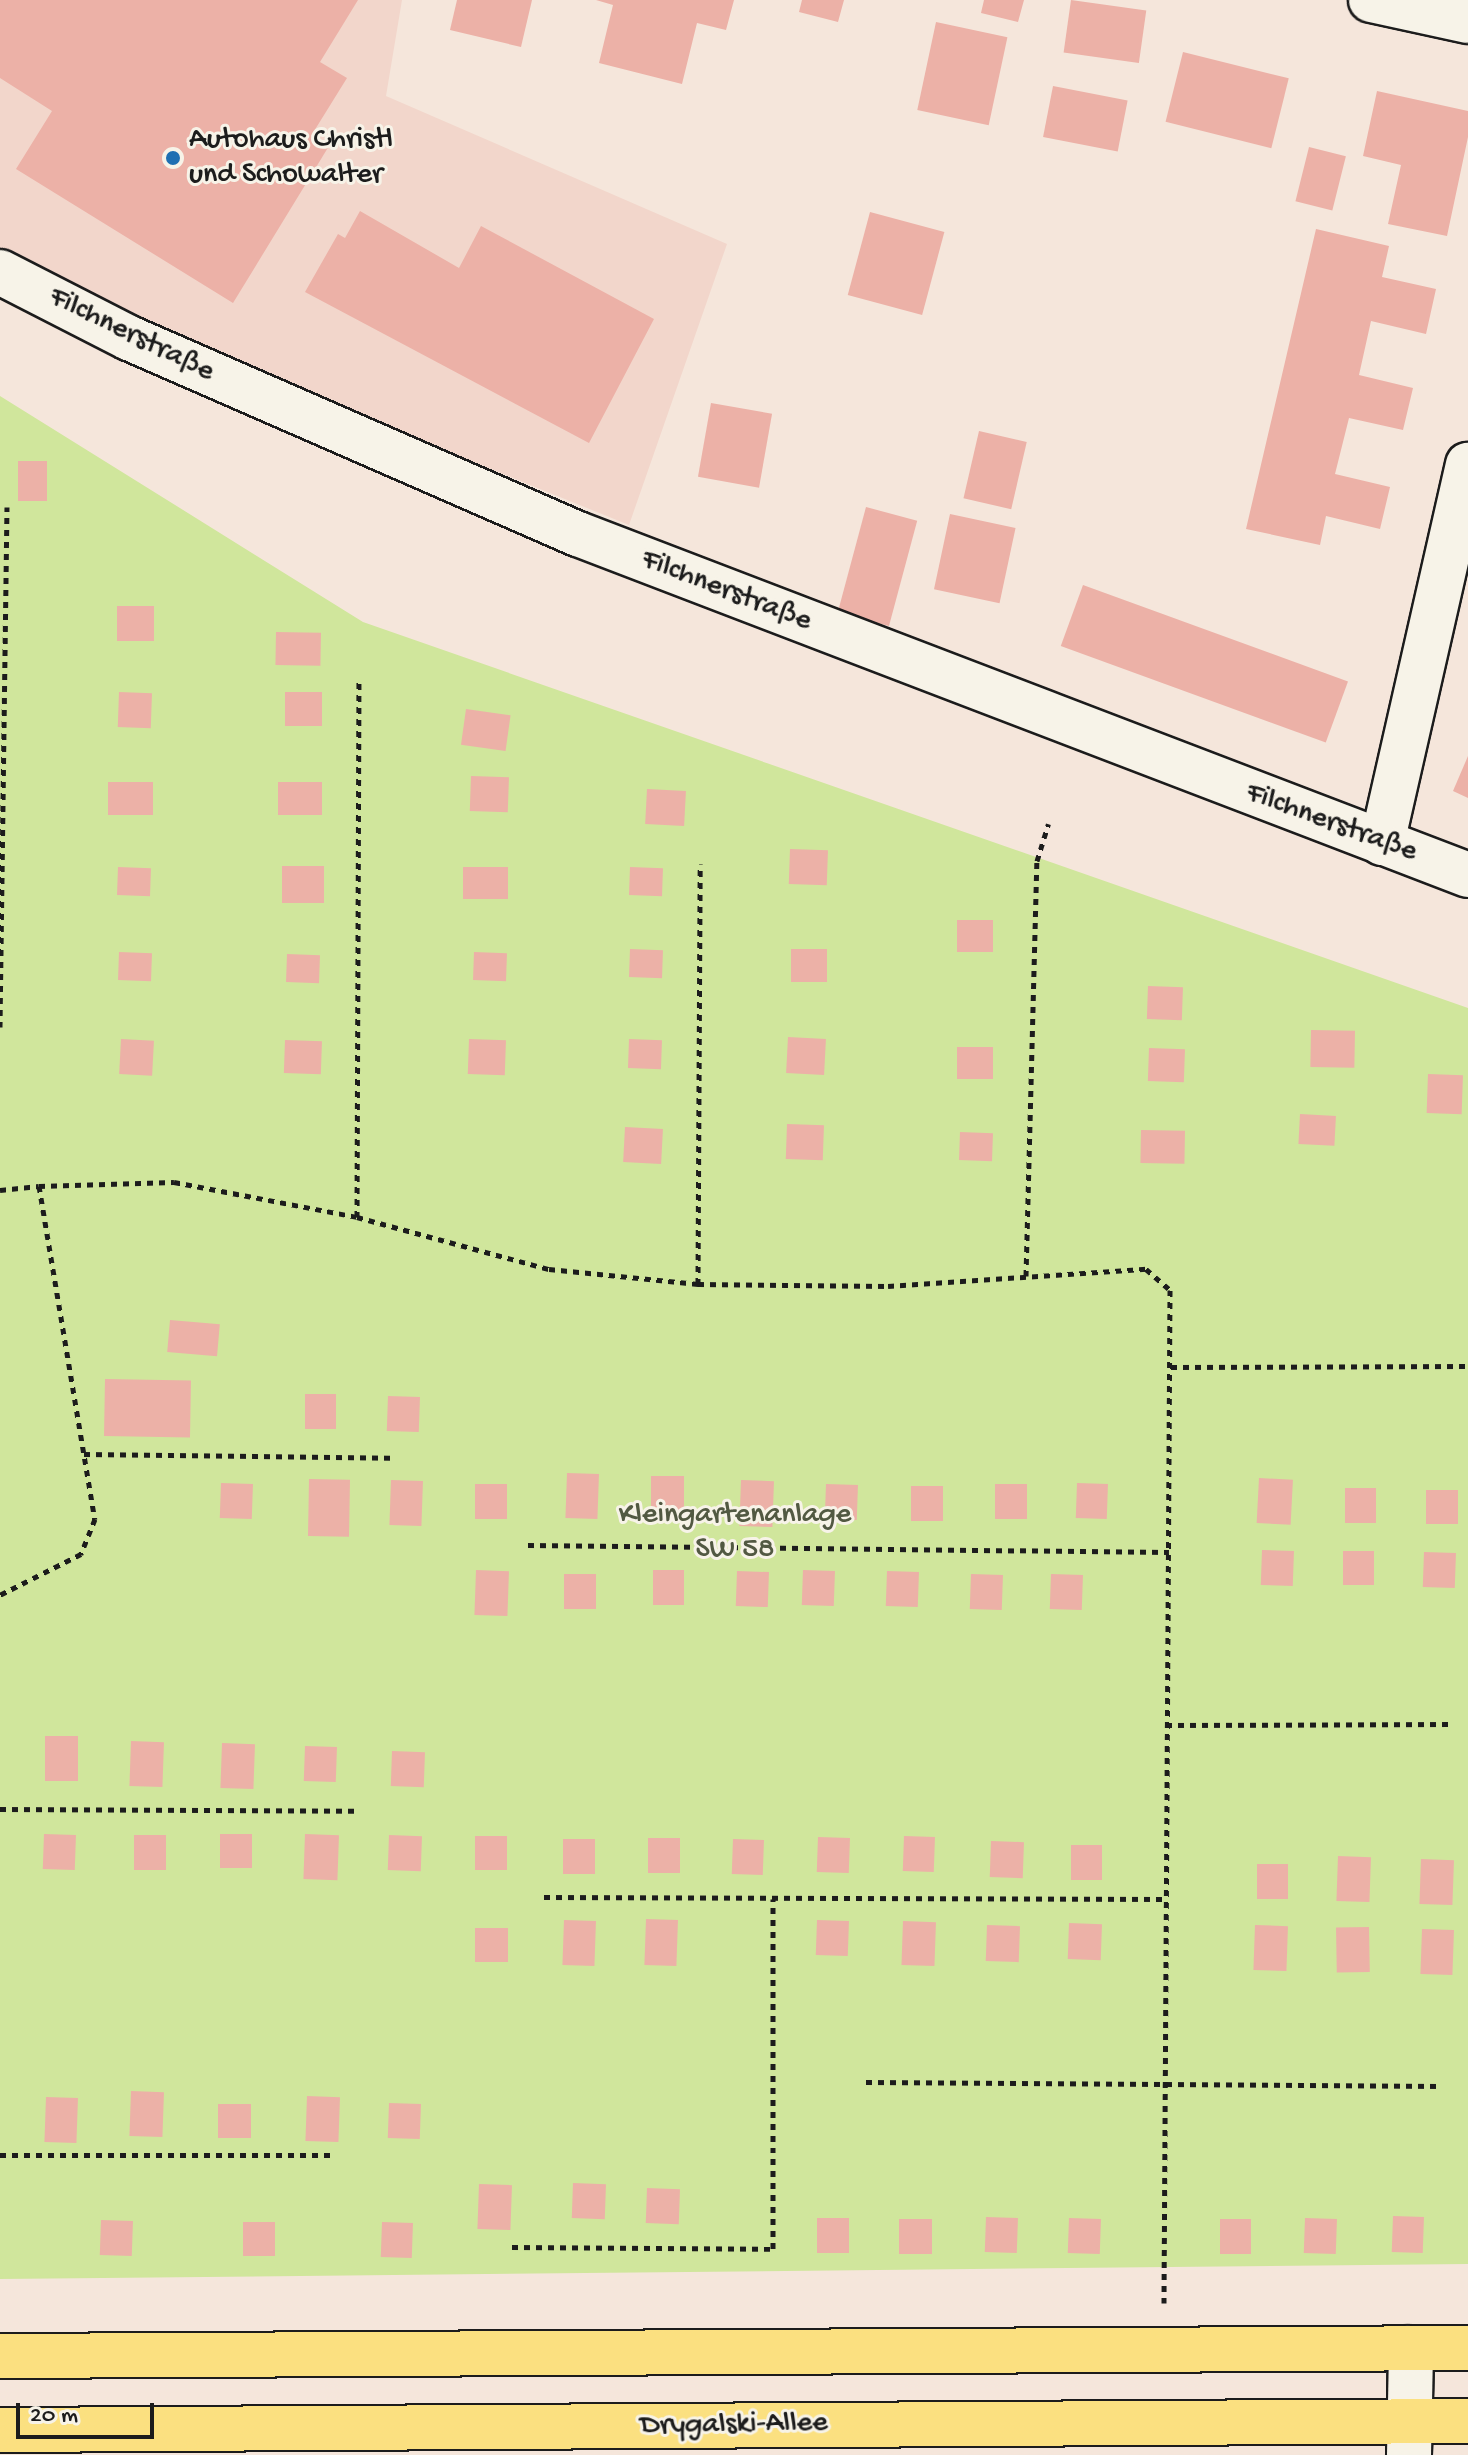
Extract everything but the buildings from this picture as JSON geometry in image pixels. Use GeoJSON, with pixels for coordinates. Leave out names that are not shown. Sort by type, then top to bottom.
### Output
{"type":"FeatureCollection","features":[{"type":"Feature","properties":{"kind":"main road"},"geometry":{"type":"LineString","coordinates":[[0,2356],[1468,2348]]}},
{"type":"Feature","properties":{"kind":"main road","name":"Drygalski-Allee"},"geometry":{"type":"LineString","coordinates":[[0,2430],[1410,2438],[1468,2421]]}},
{"type":"Feature","properties":{"kind":"street"},"geometry":{"type":"LineString","coordinates":[[1371,0],[1468,21]]}},
{"type":"Feature","properties":{"kind":"street","name":"Filchnerstraße"},"geometry":{"type":"LineString","coordinates":[[0,272],[187,364],[578,534],[1468,875]]}},
{"type":"Feature","properties":{"kind":"street"},"geometry":{"type":"LineString","coordinates":[[1382,843],[1468,465]]}},
{"type":"Feature","properties":{"kind":"street"},"geometry":{"type":"LineString","coordinates":[[1410,2438],[1411,2348]]}},
{"type":"Feature","properties":{"kind":"path"},"geometry":{"type":"LineString","coordinates":[[0,1027],[7,507]]}},
{"type":"Feature","properties":{"kind":"path"},"geometry":{"type":"LineString","coordinates":[[357,1217],[359,682]]}},
{"type":"Feature","properties":{"kind":"path"},"geometry":{"type":"LineString","coordinates":[[1026,1276],[1037,861],[1048,824]]}},
{"type":"Feature","properties":{"kind":"path"},"geometry":{"type":"LineString","coordinates":[[698,1284],[700,864]]}},
{"type":"Feature","properties":{"kind":"path"},"geometry":{"type":"LineString","coordinates":[[0,1190],[174,1182],[357,1217],[549,1269],[698,1284],[888,1286],[1146,1269],[1170,1290],[1164,2303]]}},
{"type":"Feature","properties":{"kind":"path"},"geometry":{"type":"LineString","coordinates":[[0,1595],[81,1554],[95,1519],[39,1186]]}},
{"type":"Feature","properties":{"kind":"path"},"geometry":{"type":"LineString","coordinates":[[1171,1367],[1468,1366]]}},
{"type":"Feature","properties":{"kind":"path"},"geometry":{"type":"LineString","coordinates":[[84,1454],[391,1458]]}},
{"type":"Feature","properties":{"kind":"path"},"geometry":{"type":"LineString","coordinates":[[528,1545],[1169,1552]]}},
{"type":"Feature","properties":{"kind":"path"},"geometry":{"type":"LineString","coordinates":[[1166,1725],[1452,1724]]}},
{"type":"Feature","properties":{"kind":"path"},"geometry":{"type":"LineString","coordinates":[[0,1809],[356,1811]]}},
{"type":"Feature","properties":{"kind":"path"},"geometry":{"type":"LineString","coordinates":[[544,1897],[1164,1899]]}},
{"type":"Feature","properties":{"kind":"path"},"geometry":{"type":"LineString","coordinates":[[512,2247],[773,2249],[773,1899]]}},
{"type":"Feature","properties":{"kind":"path"},"geometry":{"type":"LineString","coordinates":[[866,2082],[1440,2086]]}},
{"type":"Feature","properties":{"kind":"path"},"geometry":{"type":"LineString","coordinates":[[0,2155],[336,2155]]}},
{"type":"Feature","properties":{"kind":"shaded area"},"geometry":{"type":"Polygon","coordinates":[[[0,0],[402,0],[386,96],[727,244],[629,525],[136,325],[0,251],[0,0]]]}},
{"type":"Feature","properties":{"kind":"green space","name":"Kleingartenanlage SW 58"},"geometry":{"type":"Polygon","coordinates":[[[0,396],[363,622],[1468,1008],[1468,2264],[0,2279],[0,396]]]}},
{"type":"Feature","properties":{"kind":"place","name":"Autohaus Christl und Schowalter"},"geometry":{"type":"Point","coordinates":[173,158]}}]}
